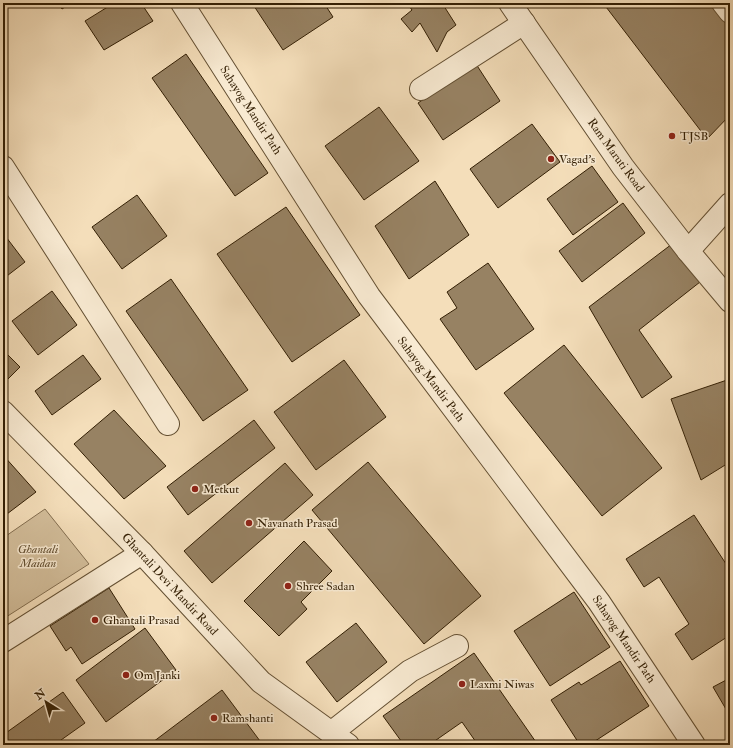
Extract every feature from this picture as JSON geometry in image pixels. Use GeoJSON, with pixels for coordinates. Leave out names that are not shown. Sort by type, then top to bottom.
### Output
{"type":"FeatureCollection","features":[{"type":"Feature","properties":{"kind":"street","name":"Sahayog Mandir Path"},"geometry":{"type":"LineString","coordinates":[[182,3],[369,296],[599,602],[694,745]]}},
{"type":"Feature","properties":{"kind":"street","name":"Ram Maruti Road"},"geometry":{"type":"LineString","coordinates":[[510,3],[622,167],[688,251],[730,301]]}},
{"type":"Feature","properties":{"kind":"street"},"geometry":{"type":"LineString","coordinates":[[723,3],[730,12]]}},
{"type":"Feature","properties":{"kind":"street"},"geometry":{"type":"LineString","coordinates":[[421,89],[524,23]]}},
{"type":"Feature","properties":{"kind":"street"},"geometry":{"type":"LineString","coordinates":[[3,167],[168,424]]}},
{"type":"Feature","properties":{"kind":"street"},"geometry":{"type":"LineString","coordinates":[[688,251],[730,204]]}},
{"type":"Feature","properties":{"kind":"street","name":"Ghantali Devi Mandir Road"},"geometry":{"type":"LineString","coordinates":[[3,412],[142,552],[261,682],[339,739]]}},
{"type":"Feature","properties":{"kind":"street"},"geometry":{"type":"LineString","coordinates":[[3,641],[142,552]]}},
{"type":"Feature","properties":{"kind":"street"},"geometry":{"type":"LineString","coordinates":[[339,739],[410,671],[457,646]]}},
{"type":"Feature","properties":{"kind":"green space","name":"Ghantali Maidan"},"geometry":{"type":"Polygon","coordinates":[[[45,509],[89,564],[3,619],[3,538],[45,509]]]}},
{"type":"Feature","properties":{"kind":"building"},"geometry":{"type":"Polygon","coordinates":[[[58,3],[71,3],[62,9],[58,3]]]}},
{"type":"Feature","properties":{"kind":"building"},"geometry":{"type":"Polygon","coordinates":[[[114,3],[141,3],[153,21],[104,50],[85,21],[114,3]]]}},
{"type":"Feature","properties":{"kind":"building"},"geometry":{"type":"Polygon","coordinates":[[[252,3],[324,3],[333,17],[283,50],[252,3]]]}},
{"type":"Feature","properties":{"kind":"building"},"geometry":{"type":"Polygon","coordinates":[[[407,3],[442,3],[456,25],[447,32],[437,52],[420,23],[412,32],[401,19],[412,10],[407,3]]]}},
{"type":"Feature","properties":{"kind":"building"},"geometry":{"type":"Polygon","coordinates":[[[603,3],[730,3],[730,115],[707,139],[603,3]]]}},
{"type":"Feature","properties":{"kind":"building"},"geometry":{"type":"Polygon","coordinates":[[[186,54],[268,173],[235,196],[152,78],[186,54]]]}},
{"type":"Feature","properties":{"kind":"building"},"geometry":{"type":"Polygon","coordinates":[[[476,64],[500,101],[443,140],[418,103],[476,64]]]}},
{"type":"Feature","properties":{"kind":"building"},"geometry":{"type":"Polygon","coordinates":[[[379,107],[419,161],[364,200],[325,146],[379,107]]]}},
{"type":"Feature","properties":{"kind":"building"},"geometry":{"type":"Polygon","coordinates":[[[532,124],[560,162],[498,208],[470,169],[532,124]]]}},
{"type":"Feature","properties":{"kind":"building"},"geometry":{"type":"Polygon","coordinates":[[[592,166],[618,202],[573,235],[547,199],[592,166]]]}},
{"type":"Feature","properties":{"kind":"building"},"geometry":{"type":"Polygon","coordinates":[[[435,181],[469,235],[409,279],[375,226],[435,181]]]}},
{"type":"Feature","properties":{"kind":"building"},"geometry":{"type":"Polygon","coordinates":[[[137,195],[167,236],[122,269],[92,227],[137,195]]]}},
{"type":"Feature","properties":{"kind":"building"},"geometry":{"type":"Polygon","coordinates":[[[623,203],[645,233],[582,282],[559,251],[623,203]]]}},
{"type":"Feature","properties":{"kind":"building"},"geometry":{"type":"Polygon","coordinates":[[[286,207],[360,315],[292,362],[217,254],[286,207]]]}},
{"type":"Feature","properties":{"kind":"building"},"geometry":{"type":"Polygon","coordinates":[[[3,233],[25,262],[3,279],[3,233]]]}},
{"type":"Feature","properties":{"kind":"building"},"geometry":{"type":"Polygon","coordinates":[[[672,244],[700,282],[639,330],[672,377],[642,398],[589,307],[672,244]]]}},
{"type":"Feature","properties":{"kind":"building"},"geometry":{"type":"Polygon","coordinates":[[[488,263],[534,329],[476,370],[440,319],[457,308],[447,292],[488,263]]]}},
{"type":"Feature","properties":{"kind":"building"},"geometry":{"type":"Polygon","coordinates":[[[171,279],[248,390],[203,421],[126,311],[171,279]]]}},
{"type":"Feature","properties":{"kind":"building"},"geometry":{"type":"Polygon","coordinates":[[[52,291],[77,325],[38,355],[12,321],[52,291]]]}},
{"type":"Feature","properties":{"kind":"building"},"geometry":{"type":"Polygon","coordinates":[[[564,345],[662,468],[602,516],[504,393],[564,345]]]}},
{"type":"Feature","properties":{"kind":"building"},"geometry":{"type":"Polygon","coordinates":[[[3,350],[20,367],[5,382],[3,380],[3,350]]]}},
{"type":"Feature","properties":{"kind":"building"},"geometry":{"type":"Polygon","coordinates":[[[83,355],[101,379],[52,415],[35,391],[83,355]]]}},
{"type":"Feature","properties":{"kind":"building"},"geometry":{"type":"Polygon","coordinates":[[[344,360],[386,417],[316,470],[274,412],[344,360]]]}},
{"type":"Feature","properties":{"kind":"building"},"geometry":{"type":"Polygon","coordinates":[[[730,379],[730,462],[701,480],[671,399],[730,379]]]}},
{"type":"Feature","properties":{"kind":"building"},"geometry":{"type":"Polygon","coordinates":[[[114,410],[166,466],[124,499],[74,444],[114,410]]]}},
{"type":"Feature","properties":{"kind":"building"},"geometry":{"type":"Polygon","coordinates":[[[254,420],[275,448],[188,515],[167,487],[254,420]]]}},
{"type":"Feature","properties":{"kind":"building"},"geometry":{"type":"Polygon","coordinates":[[[3,455],[36,492],[3,517],[3,455]]]}},
{"type":"Feature","properties":{"kind":"building"},"geometry":{"type":"Polygon","coordinates":[[[368,462],[481,596],[424,644],[312,510],[368,462]]]}},
{"type":"Feature","properties":{"kind":"building","name":"Navanath Prasad"},"geometry":{"type":"Polygon","coordinates":[[[285,463],[313,495],[212,583],[184,551],[285,463]]]}},
{"type":"Feature","properties":{"kind":"building"},"geometry":{"type":"Polygon","coordinates":[[[694,515],[730,570],[730,635],[692,660],[675,634],[689,624],[659,577],[644,587],[626,559],[694,515]]]}},
{"type":"Feature","properties":{"kind":"building","name":"Shree Sadan"},"geometry":{"type":"Polygon","coordinates":[[[304,541],[332,571],[301,602],[307,609],[279,636],[244,601],[304,541]]]}},
{"type":"Feature","properties":{"kind":"building","name":"Ghantali Prasad"},"geometry":{"type":"Polygon","coordinates":[[[109,588],[135,629],[82,664],[71,647],[66,651],[50,626],[109,588]]]}},
{"type":"Feature","properties":{"kind":"building"},"geometry":{"type":"Polygon","coordinates":[[[574,592],[610,647],[550,686],[514,631],[574,592]]]}},
{"type":"Feature","properties":{"kind":"building"},"geometry":{"type":"Polygon","coordinates":[[[356,623],[387,662],[337,702],[306,662],[356,623]]]}},
{"type":"Feature","properties":{"kind":"building","name":"Om Janki"},"geometry":{"type":"Polygon","coordinates":[[[145,628],[176,670],[106,722],[76,680],[145,628]]]}},
{"type":"Feature","properties":{"kind":"building","name":"Laxmi Niwas"},"geometry":{"type":"Polygon","coordinates":[[[474,653],[538,745],[478,745],[462,722],[429,745],[404,745],[383,716],[474,653]]]}},
{"type":"Feature","properties":{"kind":"building"},"geometry":{"type":"Polygon","coordinates":[[[620,661],[649,706],[589,745],[580,745],[551,700],[579,682],[581,685],[620,661]]]}},
{"type":"Feature","properties":{"kind":"building"},"geometry":{"type":"Polygon","coordinates":[[[730,678],[730,716],[713,687],[730,678]]]}},
{"type":"Feature","properties":{"kind":"building","name":"Ramshanti"},"geometry":{"type":"Polygon","coordinates":[[[222,690],[263,745],[149,745],[222,690]]]}},
{"type":"Feature","properties":{"kind":"building"},"geometry":{"type":"Polygon","coordinates":[[[63,692],[85,723],[54,745],[3,745],[3,735],[63,692]]]}},
{"type":"Feature","properties":{"kind":"place","name":"TJSB"},"geometry":{"type":"Point","coordinates":[672,136]}},
{"type":"Feature","properties":{"kind":"place","name":"Vagad's"},"geometry":{"type":"Point","coordinates":[551,159]}},
{"type":"Feature","properties":{"kind":"place","name":"Metkut"},"geometry":{"type":"Point","coordinates":[195,489]}},
{"type":"Feature","properties":{"kind":"place","name":"Navanath Prasad"},"geometry":{"type":"Point","coordinates":[249,523]}},
{"type":"Feature","properties":{"kind":"place","name":"Shree Sadan"},"geometry":{"type":"Point","coordinates":[288,586]}},
{"type":"Feature","properties":{"kind":"place","name":"Ghantali Prasad"},"geometry":{"type":"Point","coordinates":[95,620]}},
{"type":"Feature","properties":{"kind":"place","name":"Om Janki"},"geometry":{"type":"Point","coordinates":[126,675]}},
{"type":"Feature","properties":{"kind":"place","name":"Laxmi Niwas"},"geometry":{"type":"Point","coordinates":[462,684]}},
{"type":"Feature","properties":{"kind":"place","name":"Ramshanti"},"geometry":{"type":"Point","coordinates":[214,718]}}]}
